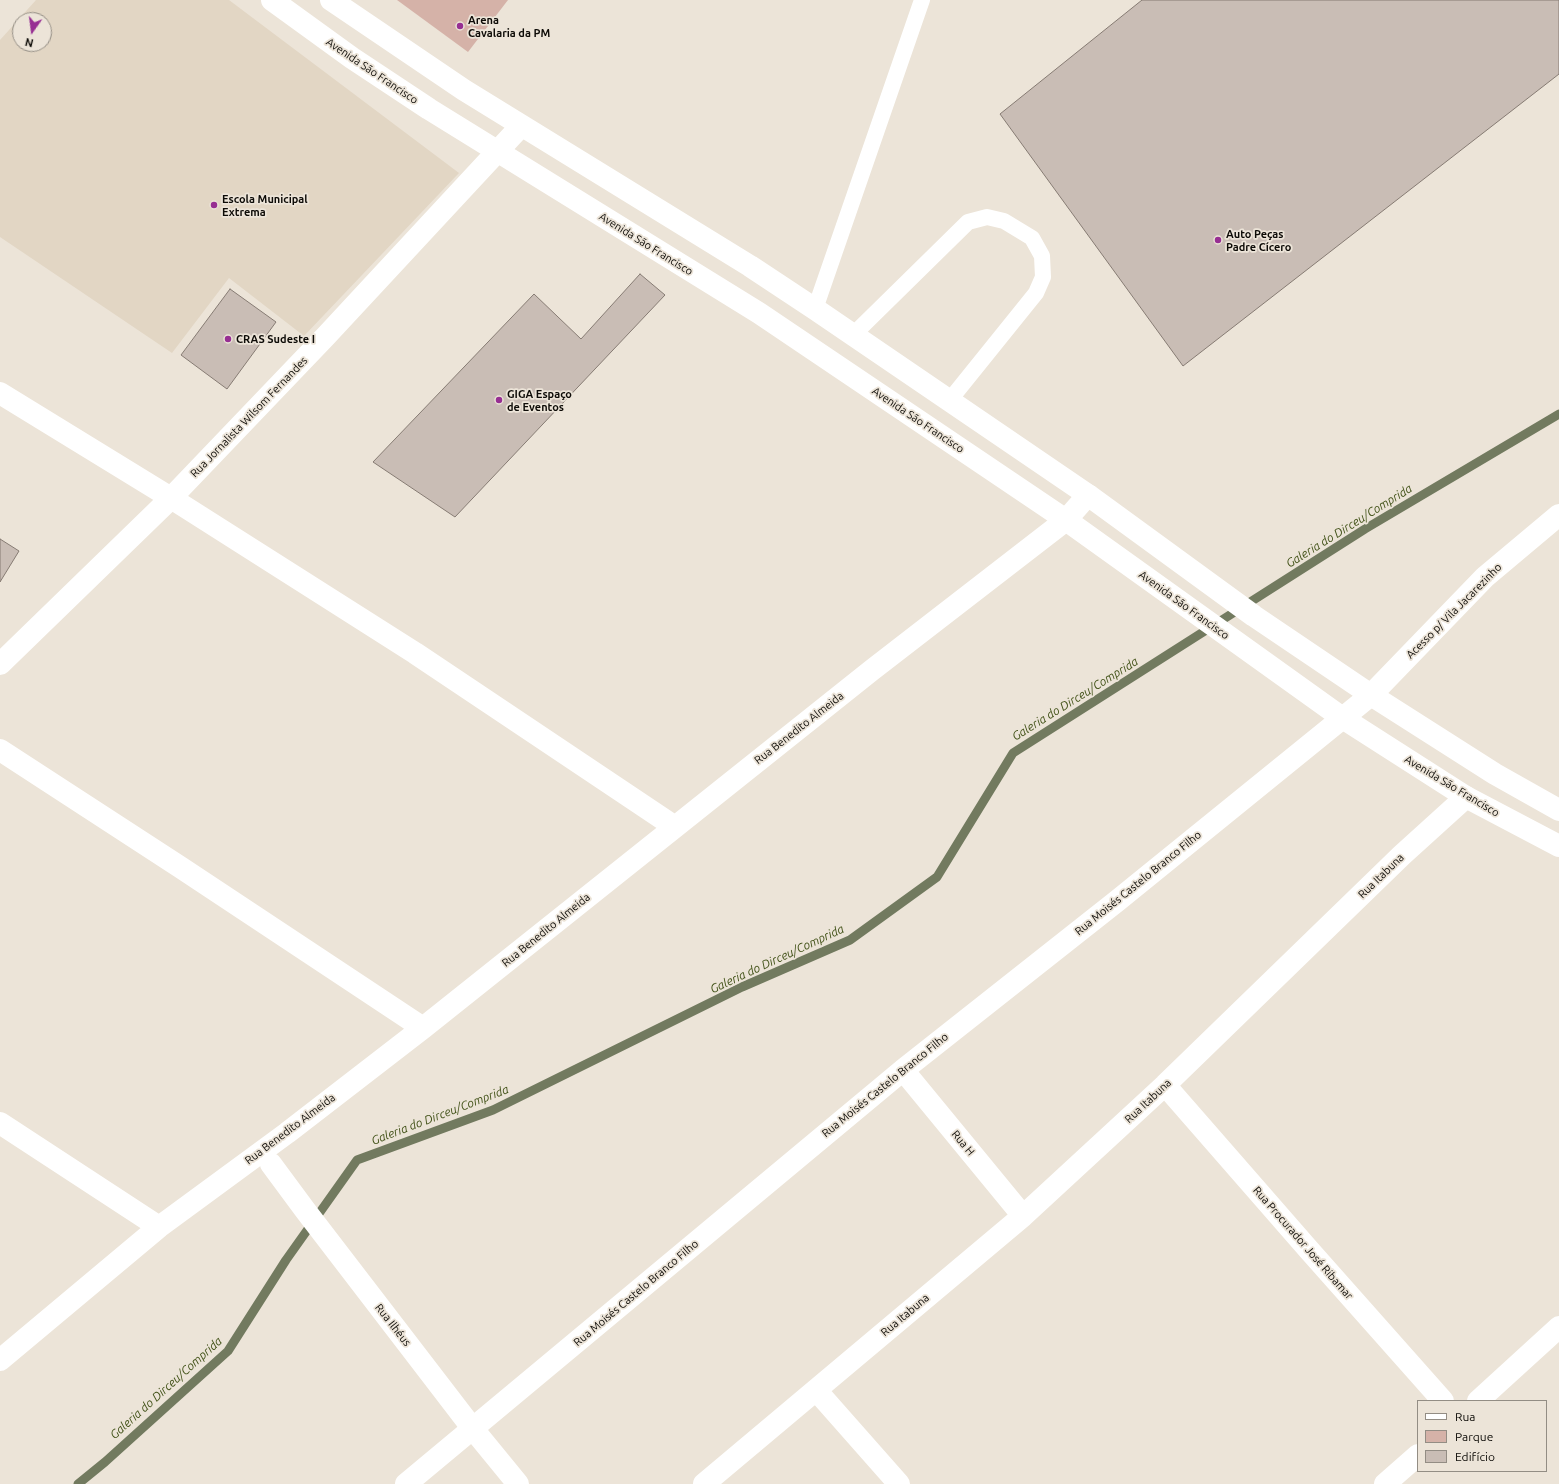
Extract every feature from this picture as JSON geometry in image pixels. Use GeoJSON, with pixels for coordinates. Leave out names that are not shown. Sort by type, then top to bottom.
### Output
{"type":"FeatureCollection","features":[{"type":"Feature","properties":{"kind":"street","name":"Avenida São Francisco"},"geometry":{"type":"LineString","coordinates":[[272,0],[352,58],[429,110],[759,313],[1066,520],[1341,717],[1466,796],[1559,846]]}},
{"type":"Feature","properties":{"kind":"street"},"geometry":{"type":"LineString","coordinates":[[331,0],[464,90],[750,266],[1088,496],[1280,634],[1371,695],[1495,774],[1559,810]]}},
{"type":"Feature","properties":{"kind":"street","name":"Rua Jornalista Wilsom Fernandes"},"geometry":{"type":"LineString","coordinates":[[0,664],[171,498],[326,336],[521,126]]}},
{"type":"Feature","properties":{"kind":"street"},"geometry":{"type":"LineString","coordinates":[[0,393],[171,498],[415,653],[675,827]]}},
{"type":"Feature","properties":{"kind":"street","name":"Rua Benedito Almeida"},"geometry":{"type":"LineString","coordinates":[[0,1360],[159,1227],[287,1133],[423,1028],[866,675],[1066,520],[1088,496]]}},
{"type":"Feature","properties":{"kind":"street","name":"Acesso p/ Vila Jacarezinho"},"geometry":{"type":"LineString","coordinates":[[1371,695],[1485,577],[1559,515]]}},
{"type":"Feature","properties":{"kind":"street"},"geometry":{"type":"LineString","coordinates":[[1141,574],[1163,551]]}},
{"type":"Feature","properties":{"kind":"street"},"geometry":{"type":"LineString","coordinates":[[1256,656],[1280,634]]}},
{"type":"Feature","properties":{"kind":"street","name":"Rua Moisés Castelo Branco Filho"},"geometry":{"type":"LineString","coordinates":[[406,1484],[903,1070],[1117,901],[1341,717],[1371,695]]}},
{"type":"Feature","properties":{"kind":"street"},"geometry":{"type":"LineString","coordinates":[[0,750],[187,871],[423,1028]]}},
{"type":"Feature","properties":{"kind":"street","name":"Rua Itabuna"},"geometry":{"type":"LineString","coordinates":[[704,1484],[1023,1216],[1165,1085],[1402,855],[1466,796]]}},
{"type":"Feature","properties":{"kind":"street","name":"Rua H"},"geometry":{"type":"LineString","coordinates":[[903,1070],[1023,1216]]}},
{"type":"Feature","properties":{"kind":"street","name":"Rua Procurador José Ribamar"},"geometry":{"type":"LineString","coordinates":[[1165,1085],[1308,1250],[1442,1400]]}},
{"type":"Feature","properties":{"kind":"street"},"geometry":{"type":"LineString","coordinates":[[0,1123],[159,1227]]}},
{"type":"Feature","properties":{"kind":"street","name":"Rua Ilhéus"},"geometry":{"type":"LineString","coordinates":[[271,1164],[304,1210],[473,1429],[518,1484]]}},
{"type":"Feature","properties":{"kind":"street"},"geometry":{"type":"LineString","coordinates":[[1479,1400],[1559,1327]]}},
{"type":"Feature","properties":{"kind":"street"},"geometry":{"type":"LineString","coordinates":[[816,1390],[899,1484]]}},
{"type":"Feature","properties":{"kind":"street"},"geometry":{"type":"LineString","coordinates":[[1385,1484],[1417,1456]]}},
{"type":"Feature","properties":{"kind":"lane"},"geometry":{"type":"LineString","coordinates":[[815,309],[922,0]]}},
{"type":"Feature","properties":{"kind":"lane"},"geometry":{"type":"LineString","coordinates":[[853,335],[968,222],[987,217],[1004,221],[1032,238],[1042,256],[1043,278],[1036,293],[949,401]]}},
{"type":"Feature","properties":{"kind":"shaded area","name":"Escola Municipal Extrema"},"geometry":{"type":"Polygon","coordinates":[[[36,0],[229,0],[459,173],[304,336],[229,278],[172,353],[0,237],[0,40],[12,27],[12,52],[52,52],[52,12],[25,12],[36,0]]]}},
{"type":"Feature","properties":{"kind":"green space","name":"Arena Cavalaria da PM"},"geometry":{"type":"Polygon","coordinates":[[[397,0],[508,0],[468,52],[397,0]]]}},
{"type":"Feature","properties":{"kind":"building","name":"Auto Peças Padre Cícero"},"geometry":{"type":"Polygon","coordinates":[[[1142,0],[1559,0],[1559,74],[1183,366],[1000,114],[1142,0]]]}},
{"type":"Feature","properties":{"kind":"building","name":"GIGA Espaço de Eventos"},"geometry":{"type":"Polygon","coordinates":[[[640,274],[665,295],[455,517],[373,462],[534,294],[581,339],[640,274]]]}},
{"type":"Feature","properties":{"kind":"building","name":"CRAS Sudeste I"},"geometry":{"type":"Polygon","coordinates":[[[230,289],[276,322],[227,389],[181,355],[230,289]]]}},
{"type":"Feature","properties":{"kind":"building"},"geometry":{"type":"Polygon","coordinates":[[[0,539],[19,551],[0,582],[0,539]]]}},
{"type":"Feature","properties":{"kind":"waterway","name":"Galeria do Dirceu/Comprida"},"geometry":{"type":"LineString","coordinates":[[78,1484],[105,1462],[228,1351],[286,1260],[357,1160],[493,1110],[742,987],[850,940],[937,877],[1013,753],[1365,529],[1559,414]]}},
{"type":"Feature","properties":{"kind":"place","name":"Arena Cavalaria da PM"},"geometry":{"type":"Point","coordinates":[460,26]}},
{"type":"Feature","properties":{"kind":"place","name":"Escola Municipal Extrema"},"geometry":{"type":"Point","coordinates":[214,205]}},
{"type":"Feature","properties":{"kind":"place","name":"Auto Peças Padre Cícero"},"geometry":{"type":"Point","coordinates":[1218,240]}},
{"type":"Feature","properties":{"kind":"place","name":"CRAS Sudeste I"},"geometry":{"type":"Point","coordinates":[228,339]}},
{"type":"Feature","properties":{"kind":"place","name":"GIGA Espaço de Eventos"},"geometry":{"type":"Point","coordinates":[499,400]}}]}
